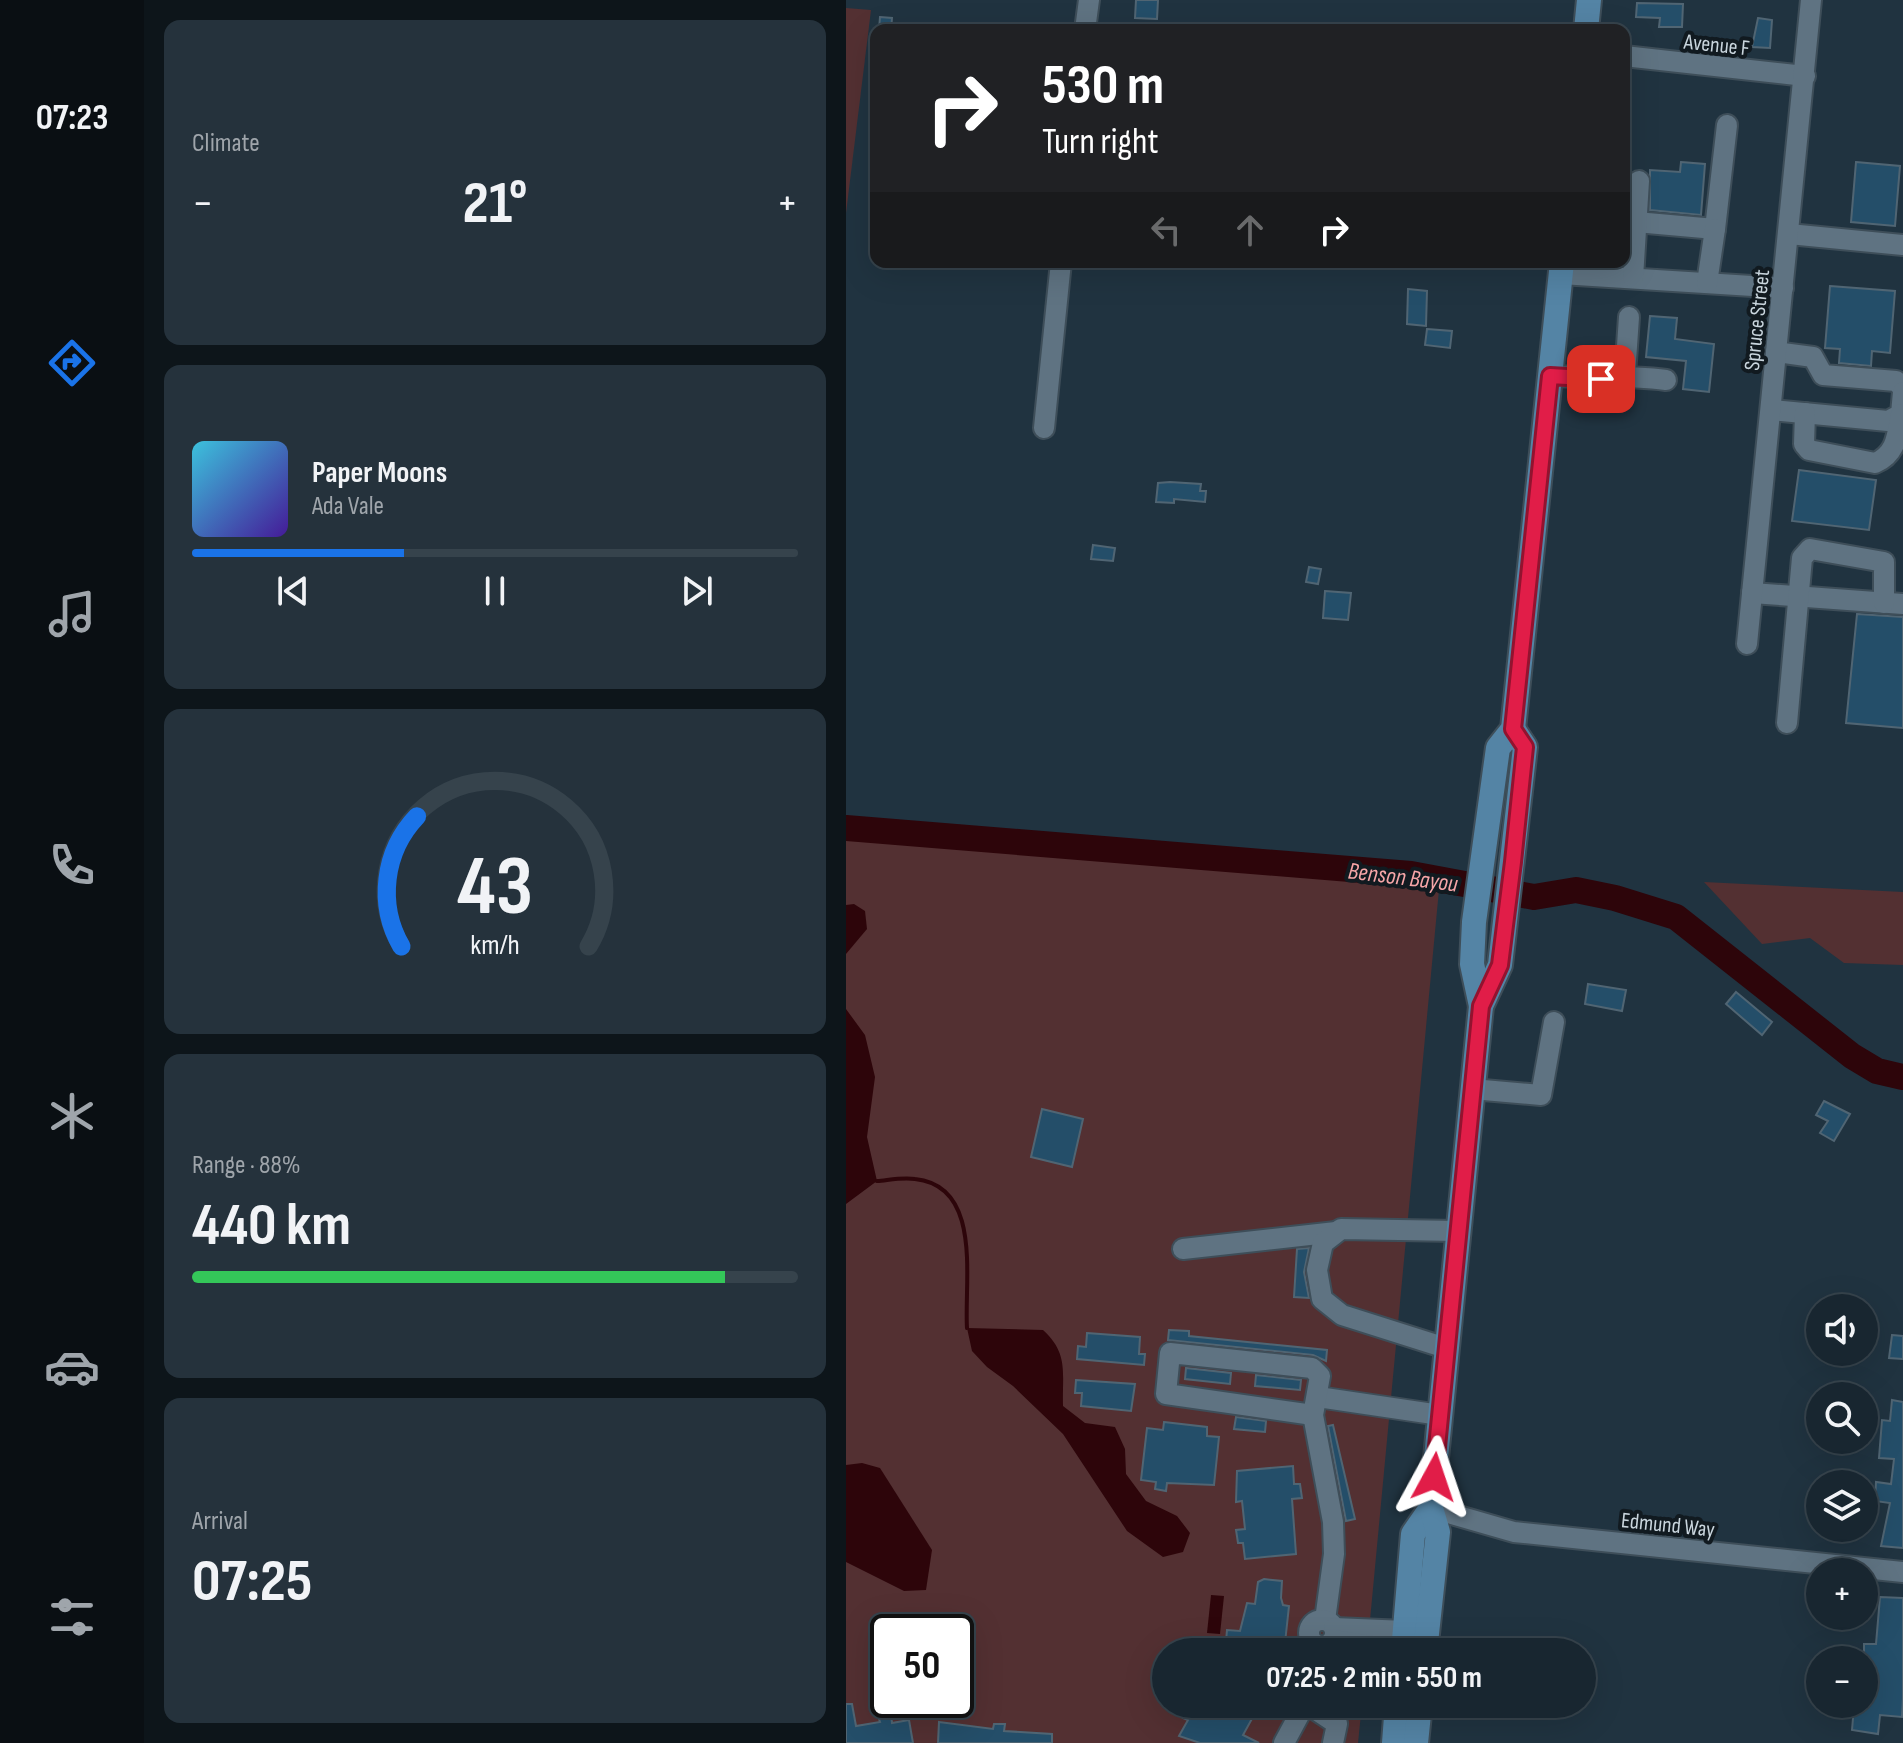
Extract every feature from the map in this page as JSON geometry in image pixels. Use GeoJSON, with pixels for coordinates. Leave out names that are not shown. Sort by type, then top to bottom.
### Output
{"type":"FeatureCollection","features":[{"type":"Feature","properties":{"kind":"main road"},"geometry":{"type":"LineString","coordinates":[[1587,24],[1589,0]]}},
{"type":"Feature","properties":{"kind":"main road"},"geometry":{"type":"LineString","coordinates":[[1427,1638],[1438,1532],[1431,1508],[1481,1006],[1472,964],[1474,922],[1498,748],[1513,729],[1561,268]]}},
{"type":"Feature","properties":{"kind":"main road"},"geometry":{"type":"LineString","coordinates":[[1481,1006],[1500,965],[1513,862],[1525,747],[1513,729]]}},
{"type":"Feature","properties":{"kind":"main road"},"geometry":{"type":"LineString","coordinates":[[1407,1638],[1413,1534],[1431,1508]]}},
{"type":"Feature","properties":{"kind":"main road"},"geometry":{"type":"LineString","coordinates":[[1394,1743],[1396,1718]]}},
{"type":"Feature","properties":{"kind":"street"},"geometry":{"type":"LineString","coordinates":[[1086,24],[1089,0]]}},
{"type":"Feature","properties":{"kind":"street","name":"Spruce Street"},"geometry":{"type":"LineString","coordinates":[[1747,644],[1811,0]]}},
{"type":"Feature","properties":{"kind":"street","name":"Avenue F"},"geometry":{"type":"LineString","coordinates":[[1630,57],[1805,76]]}},
{"type":"Feature","properties":{"kind":"street"},"geometry":{"type":"LineString","coordinates":[[1707,283],[1727,125]]}},
{"type":"Feature","properties":{"kind":"street"},"geometry":{"type":"LineString","coordinates":[[1633,278],[1639,181]]}},
{"type":"Feature","properties":{"kind":"street"},"geometry":{"type":"LineString","coordinates":[[1636,222],[1715,229]]}},
{"type":"Feature","properties":{"kind":"street"},"geometry":{"type":"LineString","coordinates":[[1789,234],[1903,245]]}},
{"type":"Feature","properties":{"kind":"street"},"geometry":{"type":"LineString","coordinates":[[1044,428],[1060,268]]}},
{"type":"Feature","properties":{"kind":"street"},"geometry":{"type":"LineString","coordinates":[[1561,268],[1633,278],[1783,288]]}},
{"type":"Feature","properties":{"kind":"street"},"geometry":{"type":"LineString","coordinates":[[1625,375],[1629,317]]}},
{"type":"Feature","properties":{"kind":"street"},"geometry":{"type":"LineString","coordinates":[[1776,352],[1813,357],[1823,375],[1896,381],[1903,390],[1894,448],[1884,459],[1875,463],[1809,450],[1804,444],[1805,413]]}},
{"type":"Feature","properties":{"kind":"street"},"geometry":{"type":"LineString","coordinates":[[1550,376],[1601,379],[1625,375],[1666,380]]}},
{"type":"Feature","properties":{"kind":"street"},"geometry":{"type":"LineString","coordinates":[[1771,410],[1888,421],[1901,414]]}},
{"type":"Feature","properties":{"kind":"street"},"geometry":{"type":"LineString","coordinates":[[1752,593],[1800,597],[1893,604],[1884,562],[1810,549],[1802,558],[1800,597],[1787,723]]}},
{"type":"Feature","properties":{"kind":"street"},"geometry":{"type":"LineString","coordinates":[[1472,1089],[1541,1095],[1554,1022]]}},
{"type":"Feature","properties":{"kind":"street"},"geometry":{"type":"LineString","coordinates":[[1446,1348],[1342,1315],[1322,1299],[1317,1270],[1323,1243],[1341,1229],[1457,1231]]}},
{"type":"Feature","properties":{"kind":"street"},"geometry":{"type":"LineString","coordinates":[[1183,1249],[1336,1232]]}},
{"type":"Feature","properties":{"kind":"street"},"geometry":{"type":"LineString","coordinates":[[1328,1637],[1334,1554],[1333,1522],[1315,1406],[1321,1382],[1312,1368],[1170,1353],[1166,1394],[1315,1406],[1440,1415]]}},
{"type":"Feature","properties":{"kind":"street","name":"Edmund Way"},"geometry":{"type":"LineString","coordinates":[[1431,1508],[1514,1532],[1903,1572]]}},
{"type":"Feature","properties":{"kind":"street"},"geometry":{"type":"LineString","coordinates":[[1284,1743],[1298,1718]]}},
{"type":"Feature","properties":{"kind":"street"},"geometry":{"type":"LineString","coordinates":[[1328,1718],[1337,1724],[1338,1735],[1333,1743]]}},
{"type":"Feature","properties":{"kind":"shaded area"},"geometry":{"type":"Polygon","coordinates":[[[846,8],[871,10],[846,213],[846,8]]]}},
{"type":"Feature","properties":{"kind":"shaded area"},"geometry":{"type":"Polygon","coordinates":[[[846,831],[1440,879],[1368,1638],[1152,1638],[1152,1718],[1361,1718],[1358,1743],[846,1743],[846,831]]]}},
{"type":"Feature","properties":{"kind":"shaded area"},"geometry":{"type":"Polygon","coordinates":[[[1704,882],[1903,892],[1903,965],[1844,963],[1810,938],[1762,944],[1704,882]]]}},
{"type":"Feature","properties":{"kind":"shaded area"},"geometry":{"type":"Polygon","coordinates":[[[854,904],[865,911],[867,929],[846,954],[846,905],[854,904]]]}},
{"type":"Feature","properties":{"kind":"shaded area"},"geometry":{"type":"Polygon","coordinates":[[[846,1009],[865,1035],[875,1077],[867,1137],[877,1181],[846,1204],[846,1009]]]}},
{"type":"Feature","properties":{"kind":"shaded area"},"geometry":{"type":"Polygon","coordinates":[[[967,1328],[1043,1330],[1057,1347],[1060,1356],[1063,1406],[1085,1423],[1115,1427],[1125,1449],[1126,1474],[1146,1501],[1177,1516],[1190,1533],[1183,1552],[1163,1557],[1127,1531],[1063,1434],[972,1351],[967,1328]]]}},
{"type":"Feature","properties":{"kind":"shaded area"},"geometry":{"type":"Polygon","coordinates":[[[862,1463],[880,1468],[932,1550],[926,1590],[904,1591],[846,1562],[846,1465],[862,1463]]]}},
{"type":"Feature","properties":{"kind":"shaded area"},"geometry":{"type":"Polygon","coordinates":[[[1211,1595],[1224,1596],[1220,1634],[1207,1633],[1211,1595]]]}},
{"type":"Feature","properties":{"kind":"building"},"geometry":{"type":"Polygon","coordinates":[[[1136,0],[1158,0],[1157,19],[1135,18],[1136,0]]]}},
{"type":"Feature","properties":{"kind":"building"},"geometry":{"type":"Polygon","coordinates":[[[1637,3],[1683,4],[1682,27],[1659,27],[1660,18],[1636,17],[1637,3]]]}},
{"type":"Feature","properties":{"kind":"building"},"geometry":{"type":"Polygon","coordinates":[[[880,17],[892,18],[892,24],[879,24],[880,17]]]}},
{"type":"Feature","properties":{"kind":"building"},"geometry":{"type":"Polygon","coordinates":[[[1758,18],[1772,20],[1770,48],[1752,47],[1758,18]]]}},
{"type":"Feature","properties":{"kind":"building"},"geometry":{"type":"Polygon","coordinates":[[[1681,162],[1705,164],[1701,215],[1650,210],[1650,170],[1680,172],[1681,162]]]}},
{"type":"Feature","properties":{"kind":"building"},"geometry":{"type":"Polygon","coordinates":[[[1856,162],[1900,166],[1895,226],[1851,222],[1856,162]]]}},
{"type":"Feature","properties":{"kind":"building"},"geometry":{"type":"Polygon","coordinates":[[[1830,286],[1895,291],[1890,353],[1872,351],[1871,366],[1839,363],[1840,349],[1825,348],[1830,286]]]}},
{"type":"Feature","properties":{"kind":"building"},"geometry":{"type":"Polygon","coordinates":[[[1408,289],[1427,291],[1426,326],[1407,324],[1408,289]]]}},
{"type":"Feature","properties":{"kind":"building"},"geometry":{"type":"Polygon","coordinates":[[[1650,316],[1677,318],[1675,339],[1714,344],[1709,392],[1683,389],[1686,361],[1646,357],[1650,316]]]}},
{"type":"Feature","properties":{"kind":"building"},"geometry":{"type":"Polygon","coordinates":[[[1427,329],[1452,331],[1450,348],[1425,345],[1427,329]]]}},
{"type":"Feature","properties":{"kind":"building"},"geometry":{"type":"Polygon","coordinates":[[[1799,470],[1876,480],[1869,530],[1792,521],[1799,470]]]}},
{"type":"Feature","properties":{"kind":"building"},"geometry":{"type":"Polygon","coordinates":[[[1158,483],[1201,484],[1200,491],[1206,491],[1205,502],[1174,499],[1174,503],[1156,502],[1158,483]]]}},
{"type":"Feature","properties":{"kind":"building"},"geometry":{"type":"Polygon","coordinates":[[[1093,545],[1115,548],[1113,561],[1091,559],[1093,545]]]}},
{"type":"Feature","properties":{"kind":"building"},"geometry":{"type":"Polygon","coordinates":[[[1309,567],[1321,569],[1318,584],[1306,582],[1309,567]]]}},
{"type":"Feature","properties":{"kind":"building"},"geometry":{"type":"Polygon","coordinates":[[[1325,591],[1351,593],[1348,620],[1323,618],[1325,591]]]}},
{"type":"Feature","properties":{"kind":"building"},"geometry":{"type":"Polygon","coordinates":[[[1857,614],[1903,617],[1903,728],[1846,723],[1857,614]]]}},
{"type":"Feature","properties":{"kind":"building"},"geometry":{"type":"Polygon","coordinates":[[[1588,984],[1626,990],[1622,1011],[1585,1004],[1588,984]]]}},
{"type":"Feature","properties":{"kind":"building"},"geometry":{"type":"Polygon","coordinates":[[[1736,992],[1772,1022],[1762,1035],[1726,1004],[1736,992]]]}},
{"type":"Feature","properties":{"kind":"building"},"geometry":{"type":"Polygon","coordinates":[[[1824,1101],[1850,1114],[1834,1141],[1820,1133],[1828,1121],[1816,1115],[1824,1101]]]}},
{"type":"Feature","properties":{"kind":"building"},"geometry":{"type":"Polygon","coordinates":[[[1042,1109],[1083,1119],[1072,1167],[1031,1157],[1042,1109]]]}},
{"type":"Feature","properties":{"kind":"building"},"geometry":{"type":"Polygon","coordinates":[[[1309,1248],[1304,1272],[1309,1298],[1294,1297],[1297,1249],[1309,1248]]]}},
{"type":"Feature","properties":{"kind":"building"},"geometry":{"type":"Polygon","coordinates":[[[1169,1330],[1189,1331],[1189,1336],[1327,1350],[1326,1361],[1313,1355],[1168,1340],[1169,1330]]]}},
{"type":"Feature","properties":{"kind":"building"},"geometry":{"type":"Polygon","coordinates":[[[1087,1333],[1140,1337],[1139,1354],[1145,1354],[1144,1365],[1077,1359],[1078,1346],[1086,1347],[1087,1333]]]}},
{"type":"Feature","properties":{"kind":"building"},"geometry":{"type":"Polygon","coordinates":[[[1892,1335],[1903,1336],[1903,1359],[1889,1358],[1892,1335]]]}},
{"type":"Feature","properties":{"kind":"building"},"geometry":{"type":"Polygon","coordinates":[[[1186,1368],[1231,1373],[1230,1384],[1185,1379],[1186,1368]]]}},
{"type":"Feature","properties":{"kind":"building"},"geometry":{"type":"Polygon","coordinates":[[[1256,1375],[1301,1380],[1300,1390],[1255,1386],[1256,1375]]]}},
{"type":"Feature","properties":{"kind":"building"},"geometry":{"type":"Polygon","coordinates":[[[1076,1380],[1135,1384],[1131,1411],[1081,1406],[1082,1393],[1075,1393],[1076,1380]]]}},
{"type":"Feature","properties":{"kind":"building"},"geometry":{"type":"Polygon","coordinates":[[[1892,1400],[1903,1402],[1903,1548],[1881,1546],[1890,1503],[1878,1501],[1878,1482],[1891,1484],[1894,1459],[1879,1458],[1882,1420],[1890,1421],[1892,1400]]]}},
{"type":"Feature","properties":{"kind":"building"},"geometry":{"type":"Polygon","coordinates":[[[1236,1417],[1266,1421],[1265,1432],[1234,1429],[1236,1417]]]}},
{"type":"Feature","properties":{"kind":"building"},"geometry":{"type":"Polygon","coordinates":[[[1164,1422],[1207,1427],[1207,1436],[1219,1437],[1214,1485],[1167,1483],[1166,1491],[1155,1489],[1156,1482],[1141,1480],[1147,1428],[1163,1430],[1164,1422]]]}},
{"type":"Feature","properties":{"kind":"building"},"geometry":{"type":"Polygon","coordinates":[[[1333,1425],[1355,1519],[1346,1521],[1328,1426],[1333,1425]]]}},
{"type":"Feature","properties":{"kind":"building"},"geometry":{"type":"Polygon","coordinates":[[[1293,1466],[1294,1484],[1300,1484],[1302,1498],[1292,1499],[1296,1554],[1245,1559],[1243,1543],[1238,1543],[1236,1530],[1245,1529],[1242,1501],[1236,1502],[1237,1471],[1293,1466]]]}},
{"type":"Feature","properties":{"kind":"building"},"geometry":{"type":"Polygon","coordinates":[[[1264,1579],[1282,1581],[1281,1598],[1283,1605],[1289,1606],[1286,1638],[1226,1638],[1227,1630],[1240,1631],[1247,1603],[1255,1604],[1258,1582],[1264,1579]]]}},
{"type":"Feature","properties":{"kind":"building"},"geometry":{"type":"Polygon","coordinates":[[[1880,1597],[1903,1598],[1902,1717],[1880,1715],[1878,1734],[1852,1730],[1853,1718],[1878,1718],[1878,1646],[1864,1644],[1876,1644],[1880,1597]]]}},
{"type":"Feature","properties":{"kind":"building"},"geometry":{"type":"Polygon","coordinates":[[[846,1704],[852,1704],[856,1726],[880,1722],[879,1718],[891,1718],[892,1723],[909,1720],[913,1743],[846,1743],[846,1704]]]}},
{"type":"Feature","properties":{"kind":"building"},"geometry":{"type":"Polygon","coordinates":[[[1183,1718],[1252,1718],[1243,1735],[1259,1743],[1200,1743],[1179,1736],[1188,1720],[1183,1718]]]}},
{"type":"Feature","properties":{"kind":"building"},"geometry":{"type":"Polygon","coordinates":[[[939,1722],[993,1729],[994,1724],[1005,1724],[1004,1731],[1052,1734],[1052,1743],[938,1743],[939,1722]]]}},
{"type":"Feature","properties":{"kind":"waterway","name":"Benson Bayou"},"geometry":{"type":"LineString","coordinates":[[846,828],[1411,874],[1534,897],[1576,890],[1615,898],[1676,917],[1852,1056],[1877,1071],[1903,1077]]}},
{"type":"Feature","properties":{"kind":"waterway"},"geometry":{"type":"LineString","coordinates":[[877,1181],[915,1179],[937,1185],[951,1199],[961,1217],[965,1238],[967,1328]]}},
{"type":"Feature","properties":{"kind":"route"},"geometry":{"type":"LineString","coordinates":[[1434,1477],[1481,1006],[1500,965],[1513,862],[1525,747],[1513,729],[1550,376],[1601,379]]}}]}
